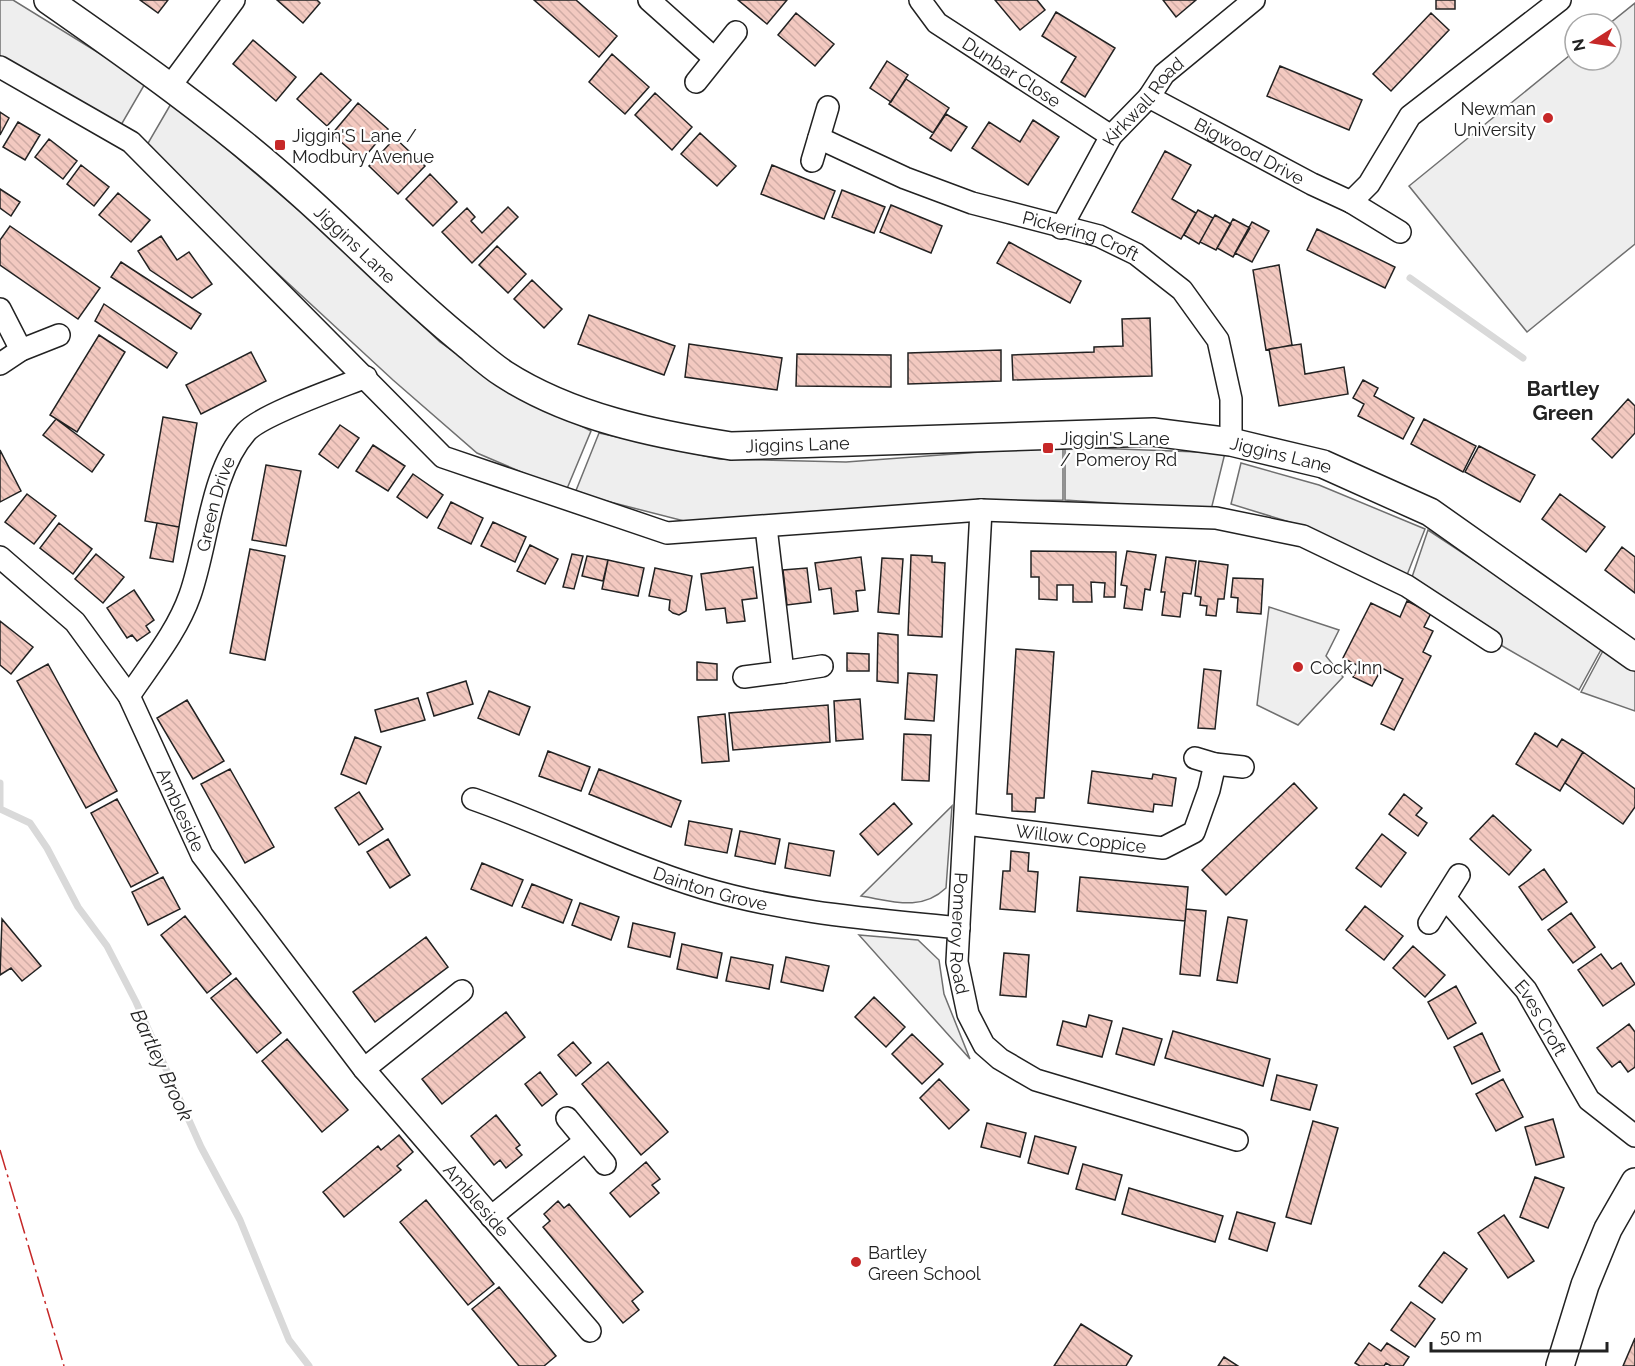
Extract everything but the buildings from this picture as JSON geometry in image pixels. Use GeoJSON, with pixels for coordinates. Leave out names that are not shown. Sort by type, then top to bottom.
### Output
{"type":"FeatureCollection","features":[{"type":"Feature","properties":{"kind":"street","name":"Jiggins Lane"},"geometry":{"type":"LineString","coordinates":[[48,0],[171,86],[297,190],[426,311],[504,374],[552,399],[602,418],[666,436],[731,446],[1153,432],[1232,442],[1323,464],[1430,512],[1635,657]]}},
{"type":"Feature","properties":{"kind":"street"},"geometry":{"type":"LineString","coordinates":[[171,86],[234,0]]}},
{"type":"Feature","properties":{"kind":"street"},"geometry":{"type":"LineString","coordinates":[[649,0],[714,58]]}},
{"type":"Feature","properties":{"kind":"street","name":"Dunbar Close"},"geometry":{"type":"LineString","coordinates":[[920,0],[937,22],[1111,136]]}},
{"type":"Feature","properties":{"kind":"street","name":"Kirkwall Road"},"geometry":{"type":"LineString","coordinates":[[1061,228],[1111,136],[1149,97],[1164,74],[1254,0]]}},
{"type":"Feature","properties":{"kind":"street"},"geometry":{"type":"LineString","coordinates":[[1351,202],[1369,184],[1410,116],[1549,3]]}},
{"type":"Feature","properties":{"kind":"street"},"geometry":{"type":"LineString","coordinates":[[696,82],[736,32]]}},
{"type":"Feature","properties":{"kind":"street"},"geometry":{"type":"LineString","coordinates":[[0,67],[131,142],[366,377],[443,458],[667,533],[766,528],[981,510],[1216,518],[1303,536],[1407,586],[1491,641]]}},
{"type":"Feature","properties":{"kind":"street","name":"Bigwood Drive"},"geometry":{"type":"LineString","coordinates":[[1149,97],[1312,184],[1351,202],[1400,232]]}},
{"type":"Feature","properties":{"kind":"street"},"geometry":{"type":"LineString","coordinates":[[812,161],[828,107]]}},
{"type":"Feature","properties":{"kind":"street","name":"Pickering Croft"},"geometry":{"type":"LineString","coordinates":[[819,138],[905,178],[972,203],[1061,228],[1099,236],[1136,254],[1182,290],[1218,340],[1231,399],[1232,442]]}},
{"type":"Feature","properties":{"kind":"street"},"geometry":{"type":"LineString","coordinates":[[0,309],[21,350]]}},
{"type":"Feature","properties":{"kind":"street"},"geometry":{"type":"LineString","coordinates":[[0,364],[21,350],[59,335]]}},
{"type":"Feature","properties":{"kind":"street","name":"Green Drive"},"geometry":{"type":"LineString","coordinates":[[129,696],[177,625],[190,594],[228,460],[247,430],[275,414],[366,377]]}},
{"type":"Feature","properties":{"kind":"street","name":"Pomeroy Road"},"geometry":{"type":"LineString","coordinates":[[981,510],[957,962],[968,1014],[984,1044],[1000,1059],[1036,1080],[1237,1140]]}},
{"type":"Feature","properties":{"kind":"street"},"geometry":{"type":"LineString","coordinates":[[766,528],[783,672]]}},
{"type":"Feature","properties":{"kind":"street","name":"Ambleside"},"geometry":{"type":"LineString","coordinates":[[0,557],[75,622],[129,696],[202,855],[364,1069],[590,1331]]}},
{"type":"Feature","properties":{"kind":"street"},"geometry":{"type":"LineString","coordinates":[[744,677],[822,666]]}},
{"type":"Feature","properties":{"kind":"street","name":"Willow Coppice"},"geometry":{"type":"LineString","coordinates":[[966,824],[1162,848],[1194,832],[1209,790],[1205,761],[1243,767]]}},
{"type":"Feature","properties":{"kind":"street","name":"Dainton Grove"},"geometry":{"type":"LineString","coordinates":[[473,800],[703,888],[807,912],[959,928]]}},
{"type":"Feature","properties":{"kind":"street"},"geometry":{"type":"LineString","coordinates":[[1429,923],[1459,875]]}},
{"type":"Feature","properties":{"kind":"street","name":"Eves Croft"},"geometry":{"type":"LineString","coordinates":[[1445,898],[1526,990],[1589,1100],[1635,1136]]}},
{"type":"Feature","properties":{"kind":"street"},"geometry":{"type":"LineString","coordinates":[[364,1069],[462,991]]}},
{"type":"Feature","properties":{"kind":"street"},"geometry":{"type":"LineString","coordinates":[[567,1118],[605,1164]]}},
{"type":"Feature","properties":{"kind":"street"},"geometry":{"type":"LineString","coordinates":[[491,1217],[585,1141]]}},
{"type":"Feature","properties":{"kind":"street"},"geometry":{"type":"LineString","coordinates":[[1560,1366],[1585,1286],[1608,1229],[1635,1182]]}},
{"type":"Feature","properties":{"kind":"shaded area"},"geometry":{"type":"Polygon","coordinates":[[[0,0],[13,0],[146,82],[117,132],[0,61],[0,0]]]}},
{"type":"Feature","properties":{"kind":"shaded area","name":"Newman University"},"geometry":{"type":"Polygon","coordinates":[[[1635,3],[1635,244],[1527,332],[1409,186],[1563,61],[1563,72],[1623,72],[1623,13],[1635,3]]]}},
{"type":"Feature","properties":{"kind":"shaded area"},"geometry":{"type":"Polygon","coordinates":[[[172,102],[316,225],[440,342],[497,382],[591,431],[566,491],[477,453],[393,380],[144,150],[172,102]]]}},
{"type":"Feature","properties":{"kind":"shaded area"},"geometry":{"type":"Polygon","coordinates":[[[599,433],[719,459],[846,462],[1063,446],[1063,500],[985,501],[688,522],[575,493],[599,433]]]}},
{"type":"Feature","properties":{"kind":"shaded area"},"geometry":{"type":"Polygon","coordinates":[[[1065,447],[1225,453],[1211,510],[1065,500],[1065,447]]]}},
{"type":"Feature","properties":{"kind":"shaded area"},"geometry":{"type":"Polygon","coordinates":[[[1241,463],[1319,485],[1425,529],[1407,575],[1312,529],[1231,504],[1241,463]]]}},
{"type":"Feature","properties":{"kind":"shaded area"},"geometry":{"type":"Polygon","coordinates":[[[1428,530],[1603,646],[1579,690],[1492,640],[1409,586],[1428,530]]]}},
{"type":"Feature","properties":{"kind":"shaded area","name":"Cock Inn"},"geometry":{"type":"Polygon","coordinates":[[[1269,607],[1339,630],[1326,656],[1343,677],[1298,725],[1257,705],[1269,607]]]}},
{"type":"Feature","properties":{"kind":"shaded area"},"geometry":{"type":"Polygon","coordinates":[[[1605,647],[1635,669],[1635,711],[1581,692],[1605,647]]]}},
{"type":"Feature","properties":{"kind":"shaded area"},"geometry":{"type":"Polygon","coordinates":[[[952,806],[946,888],[927,900],[906,903],[861,896],[952,806]]]}},
{"type":"Feature","properties":{"kind":"shaded area"},"geometry":{"type":"Polygon","coordinates":[[[859,935],[918,940],[939,960],[944,994],[970,1059],[859,935]]]}},
{"type":"Feature","properties":{"kind":"waterway"},"geometry":{"type":"LineString","coordinates":[[1410,278],[1523,358]]}},
{"type":"Feature","properties":{"kind":"waterway","name":"Bartley Brook"},"geometry":{"type":"LineString","coordinates":[[0,783],[0,809],[30,823],[47,848],[78,907],[107,946],[136,1002],[201,1147],[240,1220],[289,1340],[309,1366]]}},
{"type":"Feature","properties":{"kind":"power"},"geometry":{"type":"LineString","coordinates":[[0,1150],[64,1366]]}},
{"type":"Feature","properties":{"kind":"place","name":"Newman University"},"geometry":{"type":"Point","coordinates":[1548,118]}},
{"type":"Feature","properties":{"kind":"place","name":"Jiggin'S Lane / Modbury Avenue"},"geometry":{"type":"Point","coordinates":[280,145]}},
{"type":"Feature","properties":{"kind":"place","name":"Jiggin'S Lane / Pomeroy Rd"},"geometry":{"type":"Point","coordinates":[1048,448]}},
{"type":"Feature","properties":{"kind":"place","name":"Cock Inn"},"geometry":{"type":"Point","coordinates":[1298,667]}},
{"type":"Feature","properties":{"kind":"place","name":"Bartley Green School"},"geometry":{"type":"Point","coordinates":[856,1262]}},
{"type":"Feature","properties":{"kind":"district","name":"Bartley Green"},"geometry":{"type":"Point","coordinates":[1563,400]}}]}
